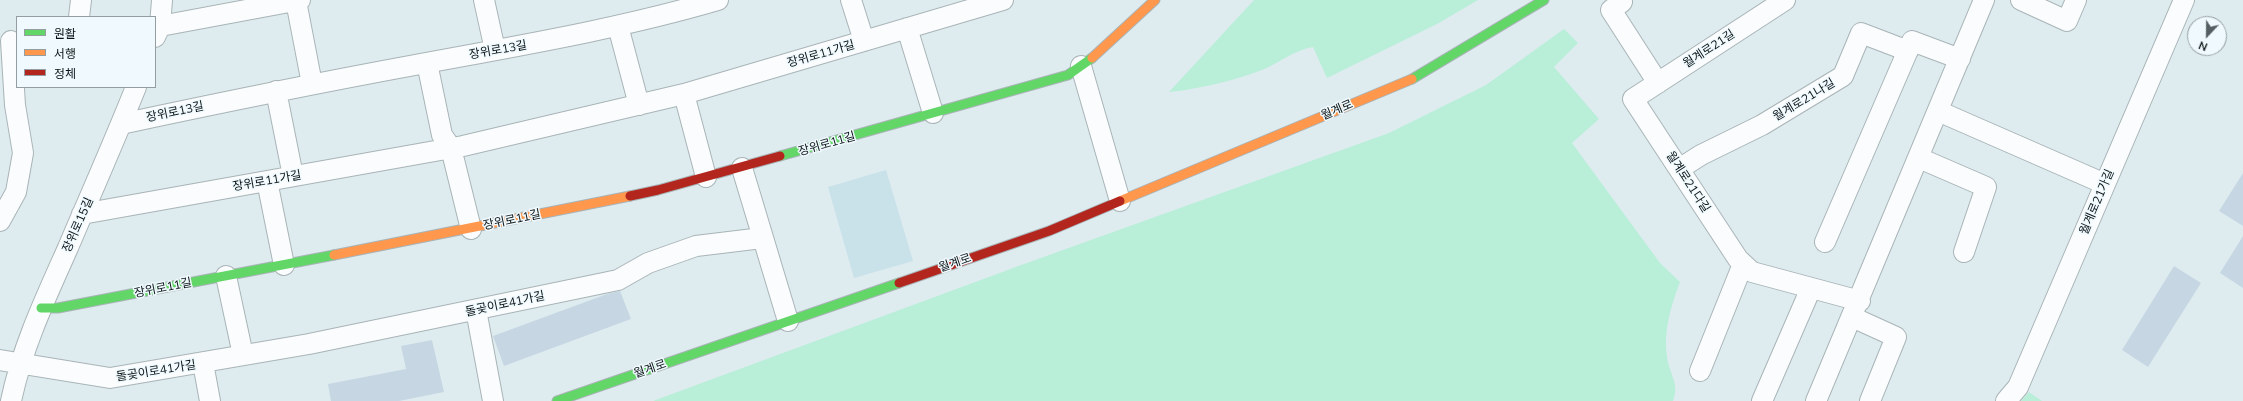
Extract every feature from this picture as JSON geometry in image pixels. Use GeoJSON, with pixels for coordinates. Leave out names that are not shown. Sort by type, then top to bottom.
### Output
{"type":"FeatureCollection","features":[{"type":"Feature","properties":{"kind":"street"},"geometry":{"type":"LineString","coordinates":[[79,16],[81,0]]}},
{"type":"Feature","properties":{"kind":"street"},"geometry":{"type":"LineString","coordinates":[[162,0],[156,30],[245,5],[298,0],[312,84]]}},
{"type":"Feature","properties":{"kind":"street"},"geometry":{"type":"LineString","coordinates":[[484,0],[495,50]]}},
{"type":"Feature","properties":{"kind":"street","name":"장위로13길"},"geometry":{"type":"LineString","coordinates":[[121,124],[276,91],[618,26],[683,5],[718,0]]}},
{"type":"Feature","properties":{"kind":"street"},"geometry":{"type":"LineString","coordinates":[[852,0],[864,41]]}},
{"type":"Feature","properties":{"kind":"street","name":"장위로11가길"},"geometry":{"type":"LineString","coordinates":[[82,214],[451,148],[639,105],[684,94],[1003,0]]}},
{"type":"Feature","properties":{"kind":"street","name":"장위로11길"},"geometry":{"type":"LineString","coordinates":[[41,308],[58,308],[471,229],[658,190],[742,168],[1068,75],[1081,66],[1155,0]]}},
{"type":"Feature","properties":{"kind":"street","name":"월계로"},"geometry":{"type":"LineString","coordinates":[[557,401],[1049,231],[1413,78],[1544,0]]}},
{"type":"Feature","properties":{"kind":"street","name":"월계로21길"},"geometry":{"type":"LineString","coordinates":[[1633,98],[1785,0]]}},
{"type":"Feature","properties":{"kind":"street"},"geometry":{"type":"LineString","coordinates":[[1816,401],[1856,309],[1984,0]]}},
{"type":"Feature","properties":{"kind":"street"},"geometry":{"type":"LineString","coordinates":[[2021,0],[2067,21],[2076,0]]}},
{"type":"Feature","properties":{"kind":"street","name":"월계로21가길"},"geometry":{"type":"LineString","coordinates":[[2006,401],[2018,387],[2184,0]]}},
{"type":"Feature","properties":{"kind":"street"},"geometry":{"type":"LineString","coordinates":[[1621,1],[1611,10],[1658,83]]}},
{"type":"Feature","properties":{"kind":"street"},"geometry":{"type":"LineString","coordinates":[[618,26],[639,105]]}},
{"type":"Feature","properties":{"kind":"street"},"geometry":{"type":"LineString","coordinates":[[907,28],[933,113]]}},
{"type":"Feature","properties":{"kind":"street","name":"월계로21나길"},"geometry":{"type":"LineString","coordinates":[[1679,169],[1701,155],[1762,125],[1843,76],[1861,33],[1908,51]]}},
{"type":"Feature","properties":{"kind":"street"},"geometry":{"type":"LineString","coordinates":[[0,221],[16,192],[23,154],[15,105],[9,41]]}},
{"type":"Feature","properties":{"kind":"street"},"geometry":{"type":"LineString","coordinates":[[1824,242],[1912,41],[1960,59]]}},
{"type":"Feature","properties":{"kind":"street"},"geometry":{"type":"LineString","coordinates":[[427,63],[442,135],[451,148]]}},
{"type":"Feature","properties":{"kind":"street"},"geometry":{"type":"LineString","coordinates":[[1081,66],[1120,201]]}},
{"type":"Feature","properties":{"kind":"street","name":"장위로15길"},"geometry":{"type":"LineString","coordinates":[[21,363],[41,308],[136,88]]}},
{"type":"Feature","properties":{"kind":"street"},"geometry":{"type":"LineString","coordinates":[[276,91],[293,176]]}},
{"type":"Feature","properties":{"kind":"street"},"geometry":{"type":"LineString","coordinates":[[684,94],[706,177]]}},
{"type":"Feature","properties":{"kind":"street","name":"월계로21다길"},"geometry":{"type":"LineString","coordinates":[[1633,98],[1738,259],[1752,272],[1811,288],[1856,309]]}},
{"type":"Feature","properties":{"kind":"street"},"geometry":{"type":"LineString","coordinates":[[1938,111],[2105,184]]}},
{"type":"Feature","properties":{"kind":"street","name":"장위로11길"},"geometry":{"type":"LineString","coordinates":[[451,148],[471,229]]}},
{"type":"Feature","properties":{"kind":"street"},"geometry":{"type":"LineString","coordinates":[[1919,158],[1986,187],[1964,252]]}},
{"type":"Feature","properties":{"kind":"street"},"geometry":{"type":"LineString","coordinates":[[742,168],[788,321]]}},
{"type":"Feature","properties":{"kind":"street"},"geometry":{"type":"LineString","coordinates":[[267,181],[284,265]]}},
{"type":"Feature","properties":{"kind":"street","name":"돌곶이로41가길"},"geometry":{"type":"LineString","coordinates":[[0,360],[110,378],[203,363],[476,310],[618,280],[648,263],[696,246],[762,238]]}},
{"type":"Feature","properties":{"kind":"street"},"geometry":{"type":"LineString","coordinates":[[1700,371],[1744,264]]}},
{"type":"Feature","properties":{"kind":"street"},"geometry":{"type":"LineString","coordinates":[[226,276],[243,355]]}},
{"type":"Feature","properties":{"kind":"street"},"geometry":{"type":"LineString","coordinates":[[1762,401],[1811,288]]}},
{"type":"Feature","properties":{"kind":"street"},"geometry":{"type":"LineString","coordinates":[[1856,309],[1896,337],[1870,401]]}},
{"type":"Feature","properties":{"kind":"street"},"geometry":{"type":"LineString","coordinates":[[476,310],[493,401]]}},
{"type":"Feature","properties":{"kind":"street"},"geometry":{"type":"LineString","coordinates":[[11,401],[21,363]]}},
{"type":"Feature","properties":{"kind":"street"},"geometry":{"type":"LineString","coordinates":[[203,363],[210,401]]}},
{"type":"Feature","properties":{"kind":"shaded area"},"geometry":{"type":"Polygon","coordinates":[[[886,170],[913,261],[854,278],[828,187],[886,170]]]}},
{"type":"Feature","properties":{"kind":"green space"},"geometry":{"type":"Polygon","coordinates":[[[1254,0],[1478,0],[1437,24],[1327,78],[1313,47],[1299,51],[1262,70],[1239,78],[1204,87],[1169,92],[1254,0]]]}},
{"type":"Feature","properties":{"kind":"green space"},"geometry":{"type":"Polygon","coordinates":[[[1564,29],[1578,43],[1554,67],[1599,119],[1572,143],[1660,263],[1680,282],[1671,309],[1666,338],[1668,363],[1675,384],[1675,395],[1673,401],[653,401],[1024,264],[1389,133],[1486,85],[1564,29]]]}},
{"type":"Feature","properties":{"kind":"green space"},"geometry":{"type":"Polygon","coordinates":[[[2029,392],[2042,401],[2021,401],[2029,392]]]}},
{"type":"Feature","properties":{"kind":"building"},"geometry":{"type":"Polygon","coordinates":[[[2243,173],[2243,226],[2219,211],[2243,173]]]}},
{"type":"Feature","properties":{"kind":"building"},"geometry":{"type":"Polygon","coordinates":[[[2243,236],[2243,288],[2220,273],[2243,236]]]}},
{"type":"Feature","properties":{"kind":"building"},"geometry":{"type":"Polygon","coordinates":[[[2174,266],[2201,283],[2148,367],[2122,350],[2174,266]]]}},
{"type":"Feature","properties":{"kind":"building"},"geometry":{"type":"Polygon","coordinates":[[[620,291],[631,319],[504,366],[493,336],[607,294],[620,291]]]}},
{"type":"Feature","properties":{"kind":"building"},"geometry":{"type":"Polygon","coordinates":[[[432,340],[444,392],[399,401],[331,401],[328,384],[406,369],[401,346],[432,340]]]}},
{"type":"Feature","properties":{"kind":"traffic: fast"},"geometry":{"type":"LineString","coordinates":[[1412,79],[1544,0]]}},
{"type":"Feature","properties":{"kind":"traffic: fast"},"geometry":{"type":"LineString","coordinates":[[780,156],[1068,75],[1092,58]]}},
{"type":"Feature","properties":{"kind":"traffic: fast"},"geometry":{"type":"LineString","coordinates":[[41,308],[58,308],[334,255]]}},
{"type":"Feature","properties":{"kind":"traffic: fast"},"geometry":{"type":"LineString","coordinates":[[557,401],[899,283]]}},
{"type":"Feature","properties":{"kind":"traffic: slow"},"geometry":{"type":"LineString","coordinates":[[1092,58],[1155,0]]}},
{"type":"Feature","properties":{"kind":"traffic: slow"},"geometry":{"type":"LineString","coordinates":[[1120,201],[1412,79]]}},
{"type":"Feature","properties":{"kind":"traffic: slow"},"geometry":{"type":"LineString","coordinates":[[334,255],[630,196]]}},
{"type":"Feature","properties":{"kind":"traffic: jam"},"geometry":{"type":"LineString","coordinates":[[630,196],[658,190],[780,156]]}},
{"type":"Feature","properties":{"kind":"traffic: jam"},"geometry":{"type":"LineString","coordinates":[[899,283],[1049,231],[1120,201]]}}]}
